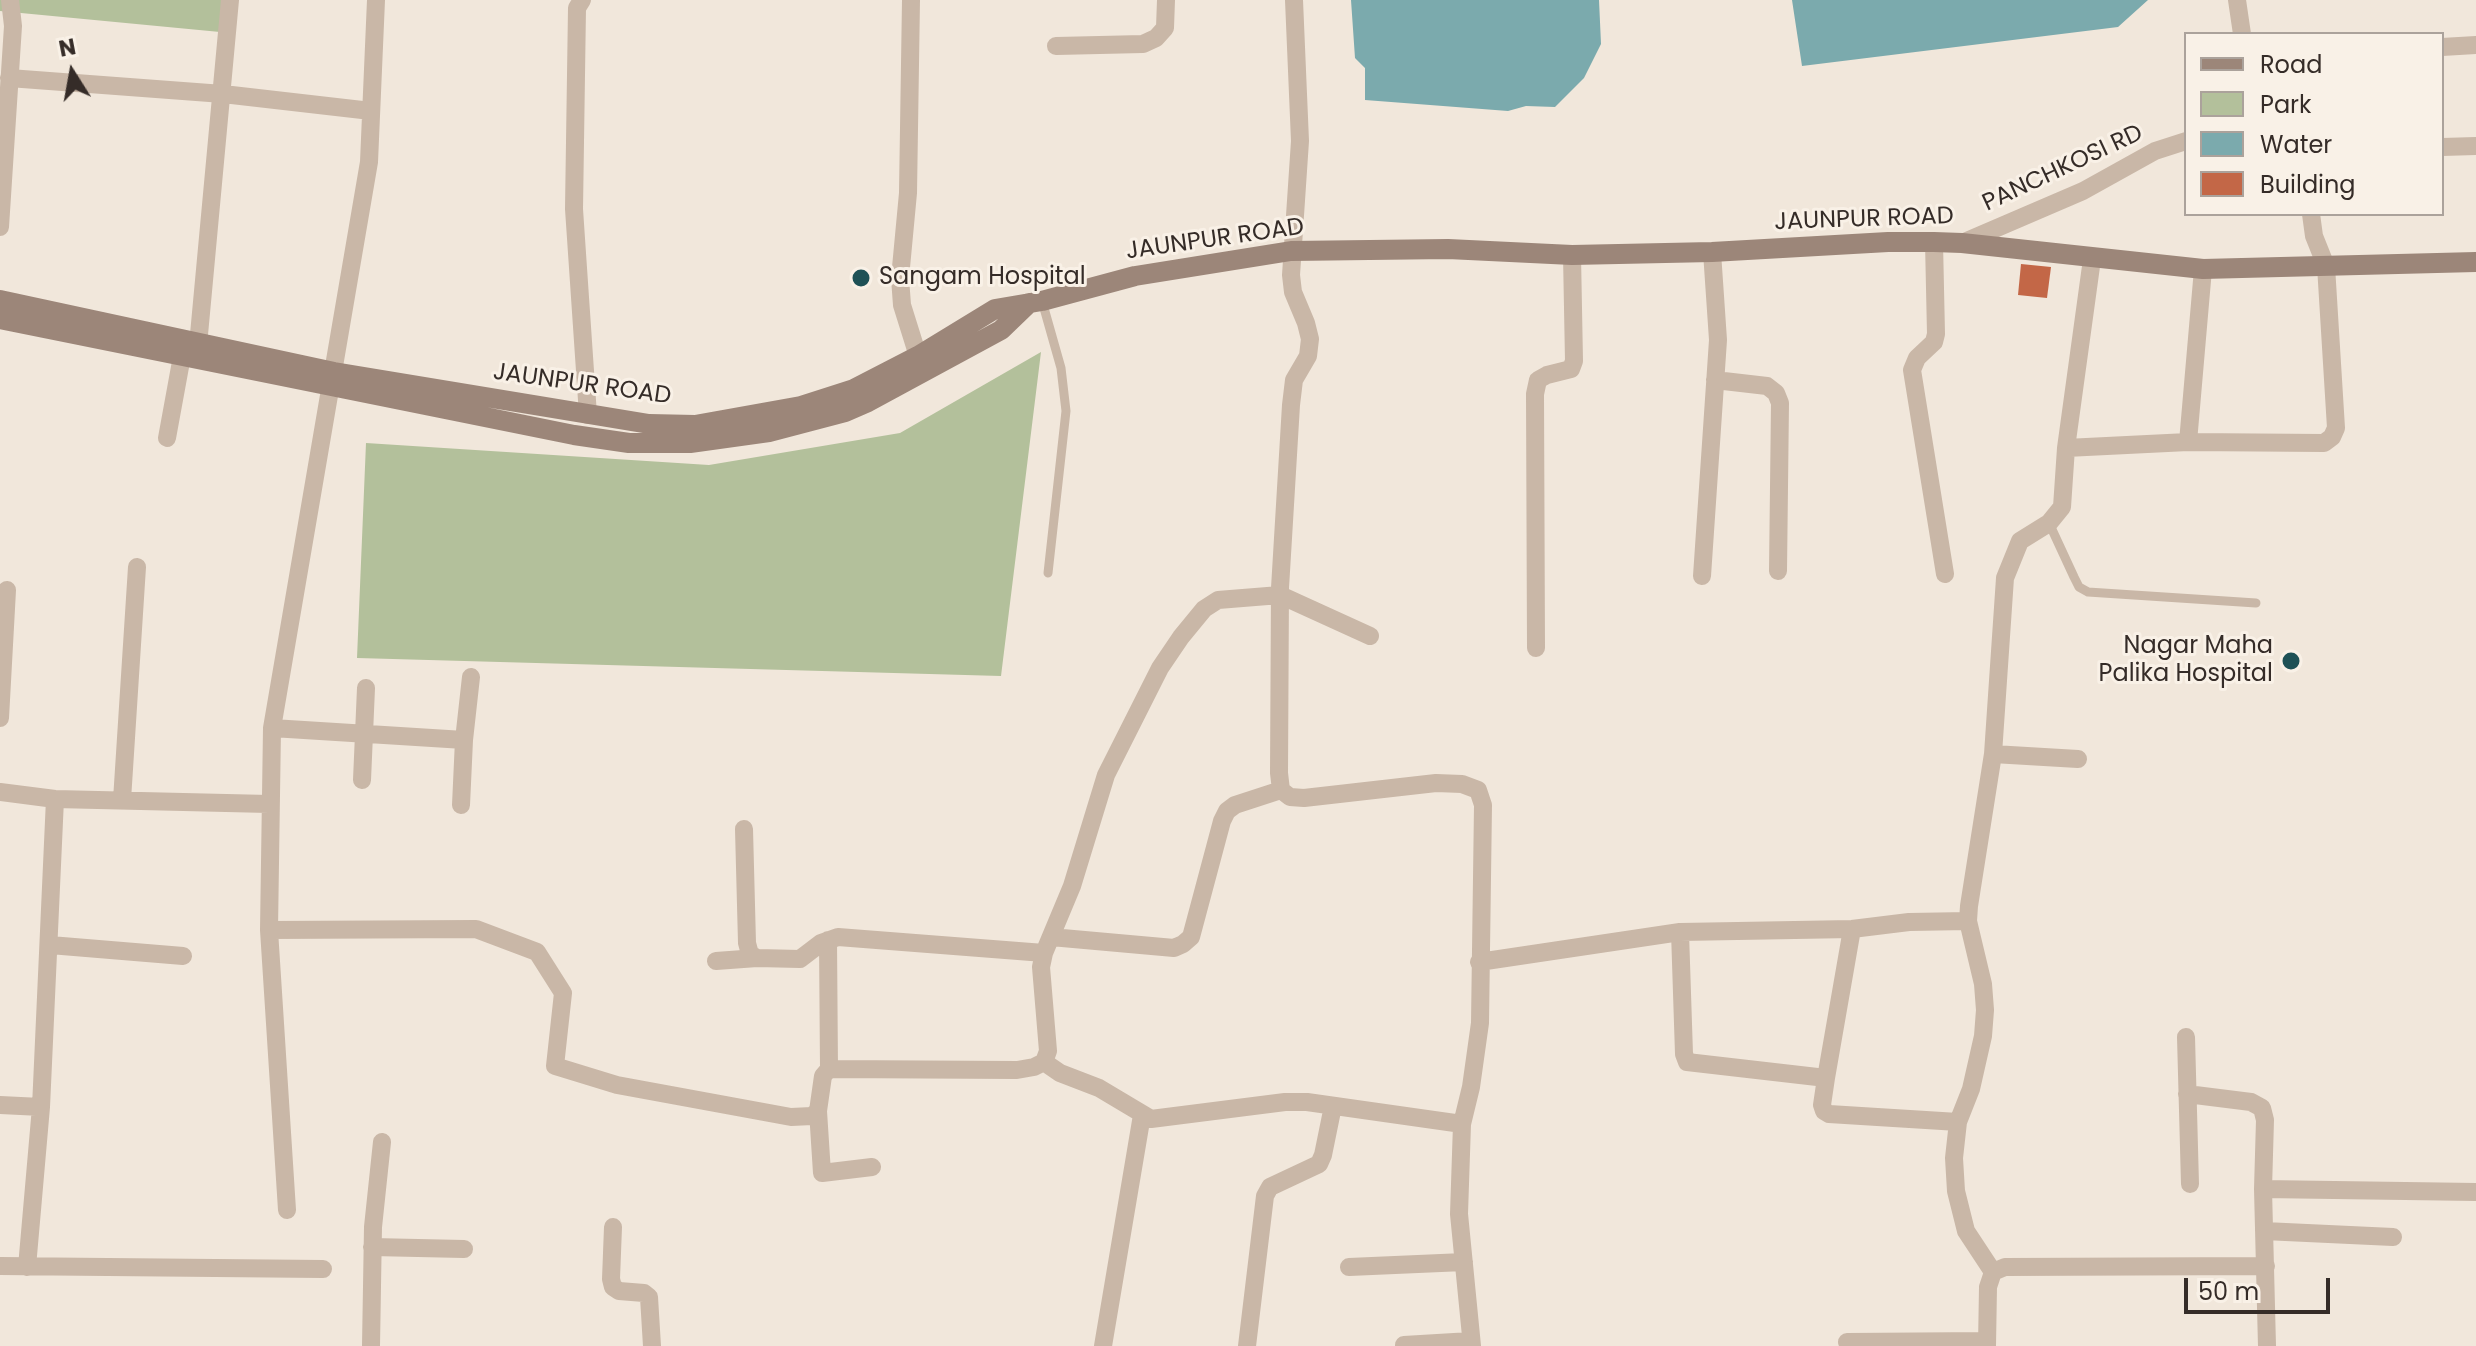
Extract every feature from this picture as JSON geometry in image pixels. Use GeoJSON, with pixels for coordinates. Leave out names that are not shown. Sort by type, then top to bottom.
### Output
{"type":"FeatureCollection","features":[{"type":"Feature","properties":{"kind":"street"},"geometry":{"type":"LineString","coordinates":[[0,227],[13,26],[10,0]]}},
{"type":"Feature","properties":{"kind":"street"},"geometry":{"type":"LineString","coordinates":[[167,438],[192,353],[223,94],[230,0]]}},
{"type":"Feature","properties":{"kind":"street"},"geometry":{"type":"LineString","coordinates":[[287,1210],[269,930],[272,728],[369,162],[376,0]]}},
{"type":"Feature","properties":{"kind":"street"},"geometry":{"type":"LineString","coordinates":[[582,0],[577,8],[574,209],[588,415]]}},
{"type":"Feature","properties":{"kind":"street"},"geometry":{"type":"LineString","coordinates":[[911,0],[908,193],[900,278],[902,305],[921,364]]}},
{"type":"Feature","properties":{"kind":"street"},"geometry":{"type":"LineString","coordinates":[[1056,46],[1143,44],[1156,38],[1165,28],[1166,0]]}},
{"type":"Feature","properties":{"kind":"street"},"geometry":{"type":"LineString","coordinates":[[1294,0],[1300,141],[1291,251],[1293,292],[1310,339],[1308,356],[1294,380],[1291,405],[1280,595],[1278,736],[1281,790],[1290,797],[1304,798],[1436,783],[1462,784],[1478,790],[1483,805],[1478,1042],[1462,1124],[1459,1214],[1472,1344],[1404,1345]]}},
{"type":"Feature","properties":{"kind":"street"},"geometry":{"type":"LineString","coordinates":[[2237,0],[2242,32]]}},
{"type":"Feature","properties":{"kind":"street"},"geometry":{"type":"LineString","coordinates":[[2444,47],[2476,45]]}},
{"type":"Feature","properties":{"kind":"street"},"geometry":{"type":"LineString","coordinates":[[9,78],[223,94],[371,111]]}},
{"type":"Feature","properties":{"kind":"street","name":"PANCHKOSI RD"},"geometry":{"type":"LineString","coordinates":[[1962,243],[2083,191],[2155,151],[2184,142]]}},
{"type":"Feature","properties":{"kind":"street"},"geometry":{"type":"LineString","coordinates":[[2444,147],[2476,146]]}},
{"type":"Feature","properties":{"kind":"street"},"geometry":{"type":"LineString","coordinates":[[2066,448],[2188,442],[2324,443],[2332,437],[2336,428],[2326,266],[2314,236],[2311,216]]}},
{"type":"Feature","properties":{"kind":"street"},"geometry":{"type":"LineString","coordinates":[[1934,242],[1936,334],[1934,342],[1917,358],[1912,370],[1945,574]]}},
{"type":"Feature","properties":{"kind":"street","name":"JAUNPUR ROAD"},"geometry":{"type":"LineString","coordinates":[[1035,302],[1135,276],[1291,251],[1448,249],[1572,255],[1934,242],[2203,269],[2476,262]]}},
{"type":"Feature","properties":{"kind":"street"},"geometry":{"type":"LineString","coordinates":[[1702,576],[1718,314],[1712,252]]}},
{"type":"Feature","properties":{"kind":"street"},"geometry":{"type":"LineString","coordinates":[[1536,648],[1535,394],[1538,380],[1571,369],[1574,361],[1572,255]]}},
{"type":"Feature","properties":{"kind":"street"},"geometry":{"type":"LineString","coordinates":[[1993,1272],[1966,1231],[1956,1191],[1954,1158],[1958,1122],[1971,1089],[1984,1023],[1983,984],[1968,921],[1972,879],[1993,754],[2005,578],[2020,541],[2049,523],[2062,507],[2066,448],[2092,259]]}},
{"type":"Feature","properties":{"kind":"street"},"geometry":{"type":"LineString","coordinates":[[2188,442],[2203,269]]}},
{"type":"Feature","properties":{"kind":"street"},"geometry":{"type":"LineString","coordinates":[[0,300],[192,353]]}},
{"type":"Feature","properties":{"kind":"street"},"geometry":{"type":"LineString","coordinates":[[0,319],[333,379],[587,437],[629,443],[690,443],[742,437],[845,412],[868,402],[921,364],[1001,330],[1035,302]]}},
{"type":"Feature","properties":{"kind":"street","name":"JAUNPUR ROAD"},"geometry":{"type":"LineString","coordinates":[[333,379],[649,424],[695,425],[830,398],[921,364]]}},
{"type":"Feature","properties":{"kind":"street"},"geometry":{"type":"LineString","coordinates":[[1715,380],[1767,386],[1776,393],[1780,403],[1778,571]]}},
{"type":"Feature","properties":{"kind":"street"},"geometry":{"type":"LineString","coordinates":[[122,800],[137,567]]}},
{"type":"Feature","properties":{"kind":"street"},"geometry":{"type":"LineString","coordinates":[[0,718],[7,590]]}},
{"type":"Feature","properties":{"kind":"street"},"geometry":{"type":"LineString","coordinates":[[829,1069],[1017,1070],[1044,1062],[1048,1051],[1041,967],[1072,886],[1106,775],[1160,668],[1204,609],[1218,600],[1280,595],[1370,636]]}},
{"type":"Feature","properties":{"kind":"street"},"geometry":{"type":"LineString","coordinates":[[461,805],[471,677]]}},
{"type":"Feature","properties":{"kind":"street"},"geometry":{"type":"LineString","coordinates":[[362,780],[366,688]]}},
{"type":"Feature","properties":{"kind":"street"},"geometry":{"type":"LineString","coordinates":[[272,728],[464,740]]}},
{"type":"Feature","properties":{"kind":"street"},"geometry":{"type":"LineString","coordinates":[[1993,754],[2078,759]]}},
{"type":"Feature","properties":{"kind":"street"},"geometry":{"type":"LineString","coordinates":[[716,961],[800,959],[828,940],[851,938],[1174,948],[1191,937],[1227,811],[1235,805],[1281,790]]}},
{"type":"Feature","properties":{"kind":"street"},"geometry":{"type":"LineString","coordinates":[[0,792],[55,799],[269,804]]}},
{"type":"Feature","properties":{"kind":"street"},"geometry":{"type":"LineString","coordinates":[[27,1267],[41,1107],[55,799]]}},
{"type":"Feature","properties":{"kind":"street"},"geometry":{"type":"LineString","coordinates":[[744,829],[747,943],[750,954],[757,958]]}},
{"type":"Feature","properties":{"kind":"street"},"geometry":{"type":"LineString","coordinates":[[1479,962],[1680,932],[1852,929],[1909,922],[1968,921]]}},
{"type":"Feature","properties":{"kind":"street"},"geometry":{"type":"LineString","coordinates":[[269,930],[476,929],[537,952],[563,993],[555,1066],[617,1085],[791,1117],[812,1116],[818,1111]]}},
{"type":"Feature","properties":{"kind":"street"},"geometry":{"type":"LineString","coordinates":[[1852,929],[1826,1078],[1824,1111],[1829,1114],[1958,1122]]}},
{"type":"Feature","properties":{"kind":"street"},"geometry":{"type":"LineString","coordinates":[[1680,932],[1687,1062],[1826,1078]]}},
{"type":"Feature","properties":{"kind":"street"},"geometry":{"type":"LineString","coordinates":[[828,940],[829,1069],[820,1087],[818,1111],[822,1173],[872,1167]]}},
{"type":"Feature","properties":{"kind":"street"},"geometry":{"type":"LineString","coordinates":[[50,945],[183,956]]}},
{"type":"Feature","properties":{"kind":"street"},"geometry":{"type":"LineString","coordinates":[[2186,1037],[2190,1184]]}},
{"type":"Feature","properties":{"kind":"street"},"geometry":{"type":"LineString","coordinates":[[1044,1062],[1060,1073],[1099,1088],[1142,1115],[1161,1119],[1274,1102],[1307,1102],[1462,1124]]}},
{"type":"Feature","properties":{"kind":"street"},"geometry":{"type":"LineString","coordinates":[[2187,1094],[2251,1102],[2262,1108],[2265,1120],[2263,1189],[2267,1346]]}},
{"type":"Feature","properties":{"kind":"street"},"geometry":{"type":"LineString","coordinates":[[0,1105],[41,1107]]}},
{"type":"Feature","properties":{"kind":"street"},"geometry":{"type":"LineString","coordinates":[[1247,1346],[1265,1196],[1270,1187],[1319,1164],[1333,1106]]}},
{"type":"Feature","properties":{"kind":"street"},"geometry":{"type":"LineString","coordinates":[[1103,1346],[1142,1115]]}},
{"type":"Feature","properties":{"kind":"street"},"geometry":{"type":"LineString","coordinates":[[371,1346],[372,1247],[382,1142]]}},
{"type":"Feature","properties":{"kind":"street"},"geometry":{"type":"LineString","coordinates":[[2263,1189],[2476,1192]]}},
{"type":"Feature","properties":{"kind":"street"},"geometry":{"type":"LineString","coordinates":[[613,1227],[613,1287],[619,1291],[644,1293],[649,1297],[652,1346]]}},
{"type":"Feature","properties":{"kind":"street"},"geometry":{"type":"LineString","coordinates":[[2264,1231],[2393,1237]]}},
{"type":"Feature","properties":{"kind":"street"},"geometry":{"type":"LineString","coordinates":[[372,1247],[464,1249]]}},
{"type":"Feature","properties":{"kind":"street"},"geometry":{"type":"LineString","coordinates":[[1349,1267],[1464,1262]]}},
{"type":"Feature","properties":{"kind":"street"},"geometry":{"type":"LineString","coordinates":[[0,1266],[323,1269]]}},
{"type":"Feature","properties":{"kind":"street"},"geometry":{"type":"LineString","coordinates":[[1847,1342],[1987,1343],[1988,1287],[1993,1272],[2005,1267],[2266,1266]]}},
{"type":"Feature","properties":{"kind":"lane"},"geometry":{"type":"LineString","coordinates":[[1035,302],[1061,368],[1066,411],[1048,573]]}},
{"type":"Feature","properties":{"kind":"lane"},"geometry":{"type":"LineString","coordinates":[[2049,523],[2079,587],[2088,592],[2256,603]]}},
{"type":"Feature","properties":{"kind":"green space"},"geometry":{"type":"Polygon","coordinates":[[[0,0],[224,0],[220,32],[0,11],[0,0]]]}},
{"type":"Feature","properties":{"kind":"green space"},"geometry":{"type":"Polygon","coordinates":[[[1041,352],[1001,676],[357,658],[366,443],[709,465],[900,433],[1041,352]]]}},
{"type":"Feature","properties":{"kind":"water"},"geometry":{"type":"Polygon","coordinates":[[[1351,0],[1599,0],[1601,44],[1584,78],[1555,107],[1526,106],[1508,111],[1365,100],[1365,68],[1355,58],[1351,0]]]}},
{"type":"Feature","properties":{"kind":"water"},"geometry":{"type":"Polygon","coordinates":[[[1792,0],[2148,0],[2118,27],[1802,66],[1792,0]]]}},
{"type":"Feature","properties":{"kind":"building"},"geometry":{"type":"Polygon","coordinates":[[[2021,264],[2051,267],[2047,298],[2018,295],[2021,264]]]}},
{"type":"Feature","properties":{"kind":"place","name":"Sangam Hospital"},"geometry":{"type":"Point","coordinates":[861,278]}},
{"type":"Feature","properties":{"kind":"place","name":"Nagar Maha Palika Hospital"},"geometry":{"type":"Point","coordinates":[2291,661]}}]}
